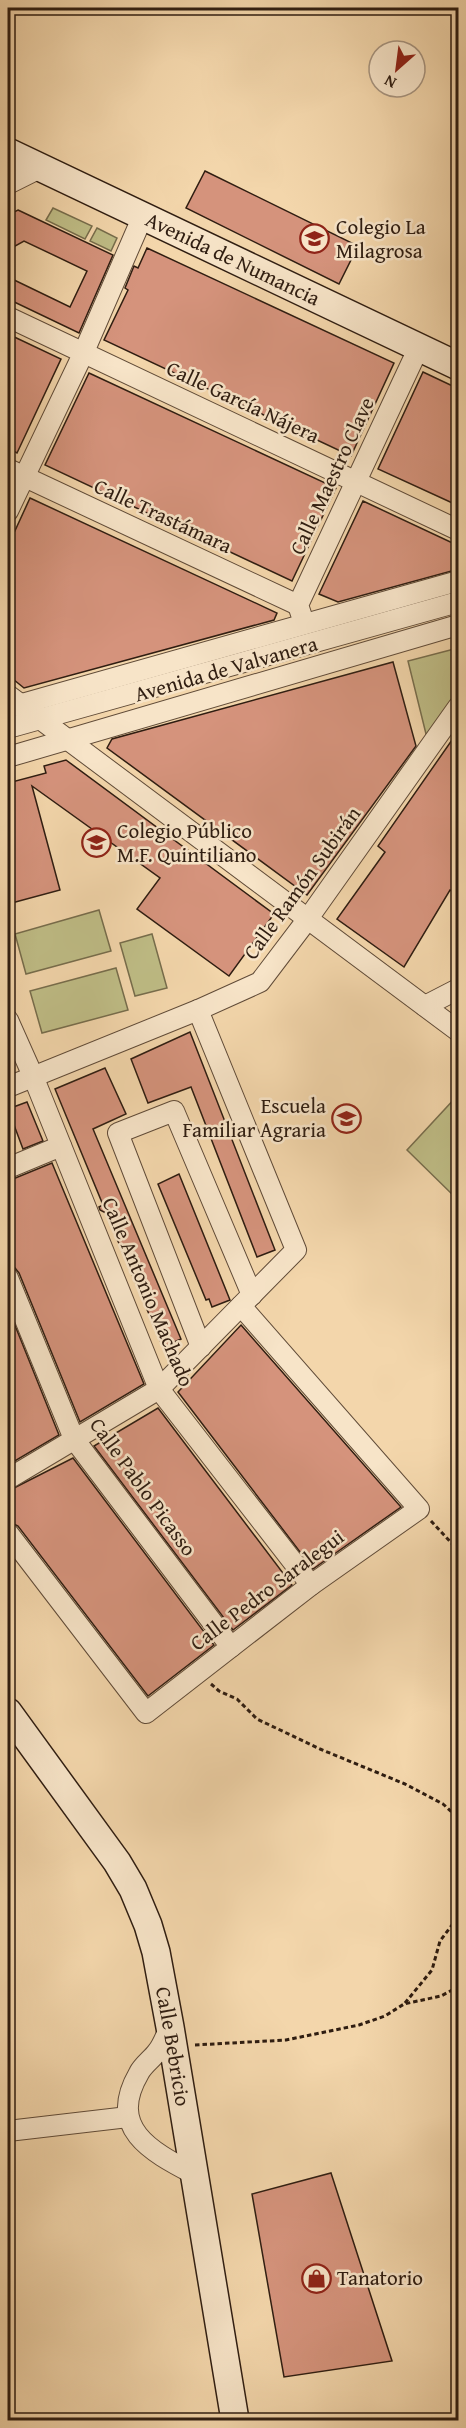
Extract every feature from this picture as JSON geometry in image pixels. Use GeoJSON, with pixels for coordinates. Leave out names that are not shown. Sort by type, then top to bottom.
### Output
{"type":"FeatureCollection","features":[{"type":"Feature","properties":{"kind":"street"},"geometry":{"type":"LineString","coordinates":[[8,184],[19,161]]}},
{"type":"Feature","properties":{"kind":"street","name":"Avenida de Numancia"},"geometry":{"type":"LineString","coordinates":[[19,161],[459,366]]}},
{"type":"Feature","properties":{"kind":"street"},"geometry":{"type":"LineString","coordinates":[[8,511],[15,473],[83,354],[142,218]]}},
{"type":"Feature","properties":{"kind":"street","name":"Calle García Nájera"},"geometry":{"type":"LineString","coordinates":[[8,317],[459,530]]}},
{"type":"Feature","properties":{"kind":"street","name":"Calle Maestro Clave"},"geometry":{"type":"LineString","coordinates":[[298,605],[419,347]]}},
{"type":"Feature","properties":{"kind":"street","name":"Calle Trastámara"},"geometry":{"type":"LineString","coordinates":[[15,473],[298,605]]}},
{"type":"Feature","properties":{"kind":"street","name":"Avenida de Valvanera"},"geometry":{"type":"LineString","coordinates":[[12,702],[306,626],[459,581]]}},
{"type":"Feature","properties":{"kind":"street","name":"Avenida de Valvanera"},"geometry":{"type":"LineString","coordinates":[[8,728],[459,602]]}},
{"type":"Feature","properties":{"kind":"street"},"geometry":{"type":"LineString","coordinates":[[298,605],[306,626]]}},
{"type":"Feature","properties":{"kind":"street","name":"Avenida de Valvanera"},"geometry":{"type":"LineString","coordinates":[[8,756],[459,626]]}},
{"type":"Feature","properties":{"kind":"street"},"geometry":{"type":"LineString","coordinates":[[12,702],[40,719],[459,1031]]}},
{"type":"Feature","properties":{"kind":"street","name":"Calle Ramón Subirán"},"geometry":{"type":"LineString","coordinates":[[8,1087],[198,1010],[260,982],[459,707]]}},
{"type":"Feature","properties":{"kind":"street"},"geometry":{"type":"LineString","coordinates":[[424,1006],[459,989]]}},
{"type":"Feature","properties":{"kind":"street"},"geometry":{"type":"LineString","coordinates":[[8,1479],[159,1389],[296,1250],[198,1010]]}},
{"type":"Feature","properties":{"kind":"street","name":"Calle Antonio Machado"},"geometry":{"type":"LineString","coordinates":[[8,1020],[33,1076],[159,1389],[311,1585]]}},
{"type":"Feature","properties":{"kind":"street"},"geometry":{"type":"LineString","coordinates":[[201,1347],[118,1133],[174,1111],[247,1300],[419,1509]]}},
{"type":"Feature","properties":{"kind":"street"},"geometry":{"type":"LineString","coordinates":[[8,1168],[60,1146]]}},
{"type":"Feature","properties":{"kind":"street","name":"Calle Pablo Picasso"},"geometry":{"type":"LineString","coordinates":[[8,1278],[74,1438],[231,1647]]}},
{"type":"Feature","properties":{"kind":"street","name":"Calle Pedro Saralegui"},"geometry":{"type":"LineString","coordinates":[[8,1533],[146,1713],[311,1585],[419,1509]]}},
{"type":"Feature","properties":{"kind":"street","name":"Calle Bebricio"},"geometry":{"type":"LineString","coordinates":[[8,1712],[117,1862],[133,1889],[156,1952],[235,2421]]}},
{"type":"Feature","properties":{"kind":"street"},"geometry":{"type":"LineString","coordinates":[[171,2035],[140,2071],[129,2093],[128,2117],[146,2146],[194,2174]]}},
{"type":"Feature","properties":{"kind":"street"},"geometry":{"type":"LineString","coordinates":[[8,2131],[128,2117]]}},
{"type":"Feature","properties":{"kind":"path"},"geometry":{"type":"LineString","coordinates":[[419,1509],[459,1550]]}},
{"type":"Feature","properties":{"kind":"path"},"geometry":{"type":"LineString","coordinates":[[198,1673],[219,1691],[237,1699],[257,1719],[320,1749],[405,1784],[443,1804],[453,1813],[459,1828]]}},
{"type":"Feature","properties":{"kind":"path"},"geometry":{"type":"LineString","coordinates":[[453,1813],[459,1814]]}},
{"type":"Feature","properties":{"kind":"path"},"geometry":{"type":"LineString","coordinates":[[171,2035],[212,2045],[286,2040],[359,2025],[385,2016],[404,2004],[432,1970],[440,1941],[459,1917]]}},
{"type":"Feature","properties":{"kind":"path"},"geometry":{"type":"LineString","coordinates":[[404,2004],[441,1996],[459,1987]]}},
{"type":"Feature","properties":{"kind":"shaded area"},"geometry":{"type":"Polygon","coordinates":[[[53,208],[92,226],[85,239],[46,220],[53,208]]]}},
{"type":"Feature","properties":{"kind":"shaded area"},"geometry":{"type":"Polygon","coordinates":[[[97,228],[117,238],[111,251],[90,241],[97,228]]]}},
{"type":"Feature","properties":{"kind":"shaded area"},"geometry":{"type":"Polygon","coordinates":[[[458,648],[458,696],[427,738],[408,661],[458,648]]]}},
{"type":"Feature","properties":{"kind":"shaded area"},"geometry":{"type":"Polygon","coordinates":[[[99,910],[111,951],[26,974],[15,934],[99,910]]]}},
{"type":"Feature","properties":{"kind":"shaded area"},"geometry":{"type":"Polygon","coordinates":[[[152,934],[167,988],[135,996],[120,943],[152,934]]]}},
{"type":"Feature","properties":{"kind":"shaded area"},"geometry":{"type":"Polygon","coordinates":[[[116,968],[128,1010],[42,1033],[30,991],[116,968]]]}},
{"type":"Feature","properties":{"kind":"shaded area"},"geometry":{"type":"Polygon","coordinates":[[[458,1095],[458,1200],[407,1150],[458,1095]]]}},
{"type":"Feature","properties":{"kind":"building"},"geometry":{"type":"Polygon","coordinates":[[[205,171],[358,246],[339,284],[186,208],[205,171]]]}},
{"type":"Feature","properties":{"kind":"building"},"geometry":{"type":"Polygon","coordinates":[[[18,210],[113,255],[79,333],[8,299],[8,277],[70,307],[87,271],[24,241],[8,250],[8,215],[18,210]]]}},
{"type":"Feature","properties":{"kind":"building"},"geometry":{"type":"Polygon","coordinates":[[[147,248],[394,363],[351,456],[104,340],[128,290],[125,288],[134,266],[138,268],[147,248]]]}},
{"type":"Feature","properties":{"kind":"building"},"geometry":{"type":"Polygon","coordinates":[[[8,334],[61,359],[17,453],[8,448],[8,334]]]}},
{"type":"Feature","properties":{"kind":"building"},"geometry":{"type":"Polygon","coordinates":[[[423,372],[459,389],[459,506],[378,469],[423,372]]]}},
{"type":"Feature","properties":{"kind":"building"},"geometry":{"type":"Polygon","coordinates":[[[89,373],[336,488],[292,581],[45,465],[89,373]]]}},
{"type":"Feature","properties":{"kind":"building"},"geometry":{"type":"Polygon","coordinates":[[[30,498],[277,613],[274,620],[24,688],[8,675],[8,546],[30,498]]]}},
{"type":"Feature","properties":{"kind":"building"},"geometry":{"type":"Polygon","coordinates":[[[363,501],[459,546],[459,569],[338,602],[319,594],[363,501]]]}},
{"type":"Feature","properties":{"kind":"building"},"geometry":{"type":"Polygon","coordinates":[[[393,662],[416,746],[307,895],[107,748],[112,739],[393,662]]]}},
{"type":"Feature","properties":{"kind":"building"},"geometry":{"type":"Polygon","coordinates":[[[459,730],[459,895],[450,890],[404,967],[337,919],[385,852],[378,846],[459,730]]]}},
{"type":"Feature","properties":{"kind":"building"},"geometry":{"type":"Polygon","coordinates":[[[66,760],[274,914],[229,976],[137,909],[160,878],[32,786],[60,890],[8,904],[8,783],[46,773],[44,766],[66,760]]]}},
{"type":"Feature","properties":{"kind":"building"},"geometry":{"type":"Polygon","coordinates":[[[190,1032],[275,1250],[257,1257],[191,1087],[148,1103],[131,1059],[190,1032]]]}},
{"type":"Feature","properties":{"kind":"building"},"geometry":{"type":"Polygon","coordinates":[[[105,1068],[126,1114],[93,1129],[181,1339],[163,1347],[106,1213],[100,1210],[99,1207],[103,1205],[55,1089],[105,1068]]]}},
{"type":"Feature","properties":{"kind":"building"},"geometry":{"type":"Polygon","coordinates":[[[27,1102],[43,1141],[23,1149],[8,1109],[27,1102]]]}},
{"type":"Feature","properties":{"kind":"building"},"geometry":{"type":"Polygon","coordinates":[[[52,1163],[144,1384],[80,1422],[19,1273],[15,1268],[8,1266],[8,1181],[52,1163]]]}},
{"type":"Feature","properties":{"kind":"building"},"geometry":{"type":"Polygon","coordinates":[[[179,1174],[230,1300],[212,1307],[209,1299],[206,1300],[158,1184],[179,1174]]]}},
{"type":"Feature","properties":{"kind":"building"},"geometry":{"type":"Polygon","coordinates":[[[8,1308],[59,1435],[8,1465],[8,1308]]]}},
{"type":"Feature","properties":{"kind":"building"},"geometry":{"type":"Polygon","coordinates":[[[241,1325],[401,1507],[313,1569],[178,1392],[241,1325]]]}},
{"type":"Feature","properties":{"kind":"building"},"geometry":{"type":"Polygon","coordinates":[[[158,1408],[292,1585],[233,1630],[94,1446],[158,1408]]]}},
{"type":"Feature","properties":{"kind":"building"},"geometry":{"type":"Polygon","coordinates":[[[73,1458],[214,1645],[148,1696],[18,1526],[8,1521],[8,1491],[73,1458]]]}},
{"type":"Feature","properties":{"kind":"building","name":"Tanatorio"},"geometry":{"type":"Polygon","coordinates":[[[331,2173],[392,2361],[284,2377],[252,2194],[331,2173]]]}},
{"type":"Feature","properties":{"kind":"place","name":"Colegio La Milagrosa"},"geometry":{"type":"Point","coordinates":[315,239]}},
{"type":"Feature","properties":{"kind":"place","name":"Colegio Público M.F. Quintiliano"},"geometry":{"type":"Point","coordinates":[96,843]}},
{"type":"Feature","properties":{"kind":"place","name":"Escuela Familiar Agraria"},"geometry":{"type":"Point","coordinates":[347,1118]}},
{"type":"Feature","properties":{"kind":"place","name":"Tanatorio"},"geometry":{"type":"Point","coordinates":[316,2278]}}]}
